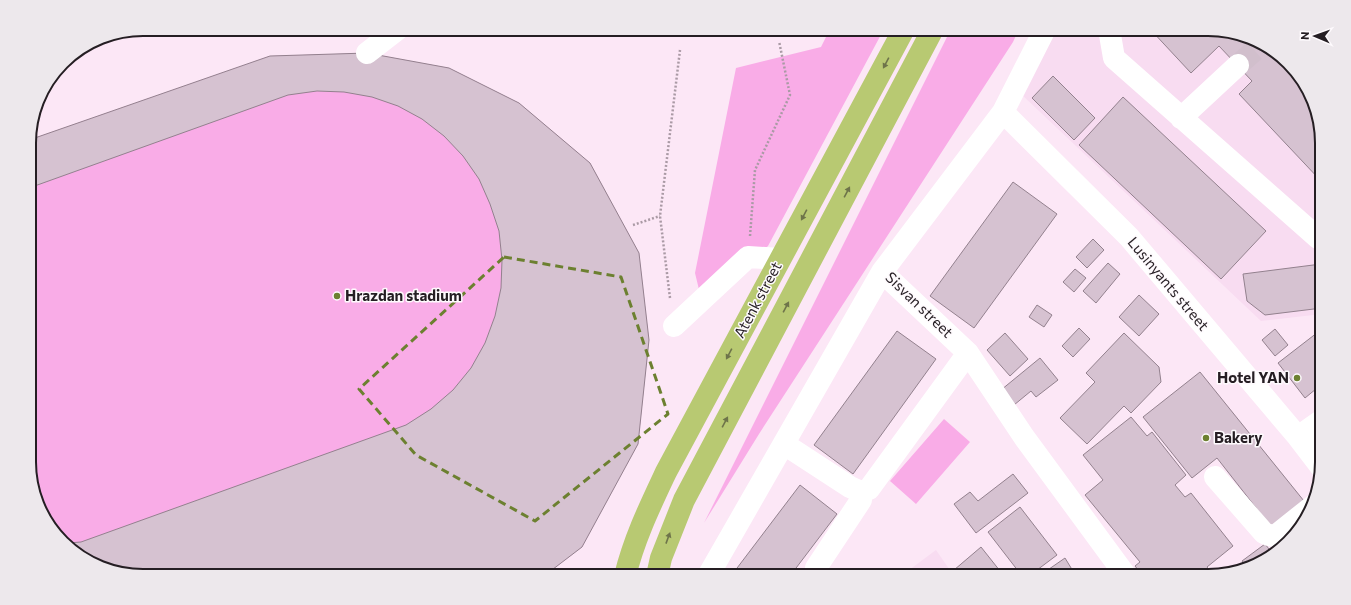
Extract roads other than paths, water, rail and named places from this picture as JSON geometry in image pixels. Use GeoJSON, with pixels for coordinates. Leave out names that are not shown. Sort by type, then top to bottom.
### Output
{"type":"FeatureCollection","features":[{"type":"Feature","properties":{"kind":"main road","name":"Atenk street"},"geometry":{"type":"LineString","coordinates":[[627,569],[631,552],[645,517],[666,472],[900,36]]}},
{"type":"Feature","properties":{"kind":"main road","name":"Atenk street"},"geometry":{"type":"LineString","coordinates":[[659,569],[661,558],[684,500],[929,36]]}},
{"type":"Feature","properties":{"kind":"street"},"geometry":{"type":"LineString","coordinates":[[367,53],[389,36]]}},
{"type":"Feature","properties":{"kind":"street","name":"Sisvan street"},"geometry":{"type":"LineString","coordinates":[[1041,36],[1003,112],[882,272],[968,353],[1024,437],[1121,569]]}},
{"type":"Feature","properties":{"kind":"street"},"geometry":{"type":"LineString","coordinates":[[1110,36],[1114,58],[1315,235]]}},
{"type":"Feature","properties":{"kind":"street"},"geometry":{"type":"LineString","coordinates":[[1181,118],[1238,65]]}},
{"type":"Feature","properties":{"kind":"street","name":"Lusinyants street"},"geometry":{"type":"LineString","coordinates":[[1003,112],[1129,238],[1298,437],[1315,459]]}},
{"type":"Feature","properties":{"kind":"street"},"geometry":{"type":"LineString","coordinates":[[674,326],[748,258],[780,259]]}},
{"type":"Feature","properties":{"kind":"street"},"geometry":{"type":"LineString","coordinates":[[712,569],[882,272]]}},
{"type":"Feature","properties":{"kind":"street"},"geometry":{"type":"LineString","coordinates":[[784,444],[850,488],[861,492],[869,489],[968,353]]}},
{"type":"Feature","properties":{"kind":"street"},"geometry":{"type":"LineString","coordinates":[[1298,437],[1315,425]]}},
{"type":"Feature","properties":{"kind":"street"},"geometry":{"type":"LineString","coordinates":[[1215,477],[1264,533],[1268,535],[1275,536],[1301,515]]}},
{"type":"Feature","properties":{"kind":"street"},"geometry":{"type":"LineString","coordinates":[[816,568],[861,500],[861,492]]}},
{"type":"Feature","properties":{"kind":"tunnel"},"geometry":{"type":"LineString","coordinates":[[1238,65],[1258,48]]}},
{"type":"Feature","properties":{"kind":"place","name":"Hrazdan stadium"},"geometry":{"type":"Point","coordinates":[337,296]}},
{"type":"Feature","properties":{"kind":"place","name":"Hotel YAN"},"geometry":{"type":"Point","coordinates":[1297,378]}},
{"type":"Feature","properties":{"kind":"place","name":"Bakery"},"geometry":{"type":"Point","coordinates":[1206,438]}}]}
